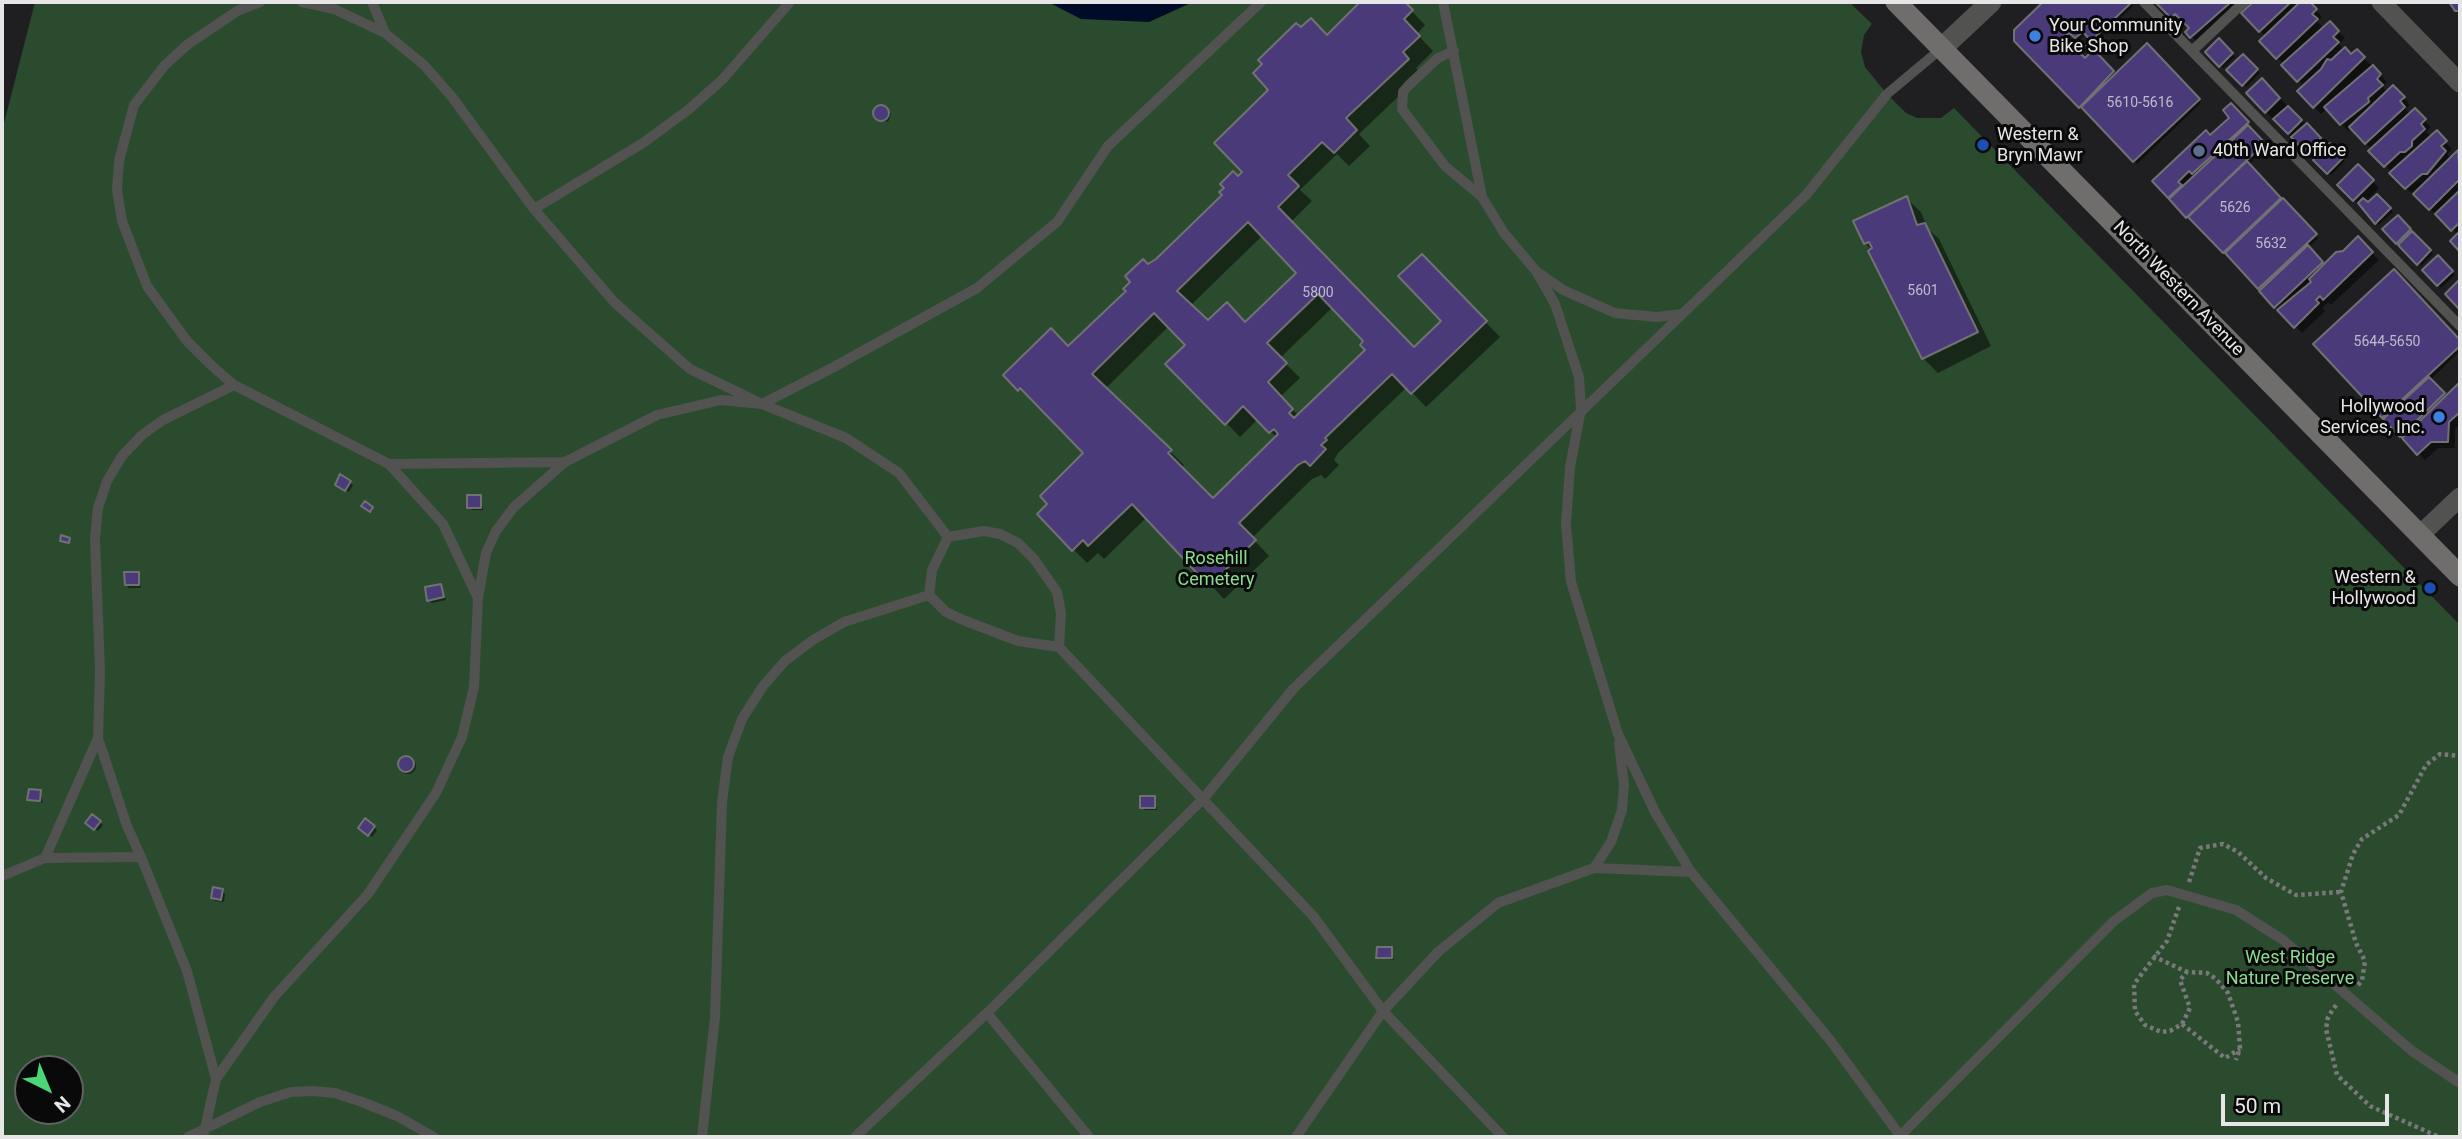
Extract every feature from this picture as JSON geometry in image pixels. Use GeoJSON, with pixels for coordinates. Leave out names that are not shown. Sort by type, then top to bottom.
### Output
{"type":"FeatureCollection","features":[{"type":"Feature","properties":{"kind":"main road","name":"North Western Avenue"},"geometry":{"type":"LineString","coordinates":[[1896,2],[2460,576]]}},
{"type":"Feature","properties":{"kind":"street"},"geometry":{"type":"LineString","coordinates":[[1942,48],[1991,2]]}},
{"type":"Feature","properties":{"kind":"street"},"geometry":{"type":"LineString","coordinates":[[2381,2],[2460,83]]}},
{"type":"Feature","properties":{"kind":"street"},"geometry":{"type":"LineString","coordinates":[[2420,535],[2460,497]]}},
{"type":"Feature","properties":{"kind":"lane"},"geometry":{"type":"LineString","coordinates":[[260,2],[237,11],[208,30],[165,65],[146,86],[134,106],[124,133],[117,190],[131,252],[147,286],[187,341],[234,384],[389,464],[443,524],[478,598]]}},
{"type":"Feature","properties":{"kind":"lane"},"geometry":{"type":"LineString","coordinates":[[302,2],[334,9],[385,33],[424,65],[452,97],[534,209],[615,303],[690,369],[762,404],[846,438],[899,474],[948,537]]}},
{"type":"Feature","properties":{"kind":"lane"},"geometry":{"type":"LineString","coordinates":[[372,2],[385,33]]}},
{"type":"Feature","properties":{"kind":"lane"},"geometry":{"type":"LineString","coordinates":[[534,209],[643,143],[688,110],[758,42],[790,2]]}},
{"type":"Feature","properties":{"kind":"lane"},"geometry":{"type":"LineString","coordinates":[[204,1133],[216,1079],[274,997],[369,894],[436,793],[461,737],[474,687],[478,598],[486,553],[496,531],[514,507],[565,462],[657,415],[694,404],[721,400],[762,404],[977,288],[1057,222],[1108,146],[1261,2]]}},
{"type":"Feature","properties":{"kind":"lane"},"geometry":{"type":"LineString","coordinates":[[1443,2],[1482,197]]}},
{"type":"Feature","properties":{"kind":"lane"},"geometry":{"type":"LineString","coordinates":[[2144,2],[2460,326]]}},
{"type":"Feature","properties":{"kind":"lane"},"geometry":{"type":"LineString","coordinates":[[2192,51],[2244,2]]}},
{"type":"Feature","properties":{"kind":"lane"},"geometry":{"type":"LineString","coordinates":[[855,1137],[987,1013],[1204,798],[1294,688],[1806,195],[1887,94],[1942,48]]}},
{"type":"Feature","properties":{"kind":"lane"},"geometry":{"type":"LineString","coordinates":[[1454,51],[1438,58],[1409,85],[1403,92],[1402,109],[1446,166],[1482,197],[1504,233],[1536,271],[1555,303],[1573,353],[1579,377],[1581,409],[1570,467],[1566,524],[1571,582],[1618,734],[1656,814],[1692,872],[1830,1040],[1900,1137],[2114,921],[2152,892],[2184,893],[2235,910],[2283,940],[2412,1051],[2460,1083]]}},
{"type":"Feature","properties":{"kind":"lane"},"geometry":{"type":"LineString","coordinates":[[1536,271],[1563,290],[1615,313],[1657,317],[1683,314]]}},
{"type":"Feature","properties":{"kind":"lane"},"geometry":{"type":"LineString","coordinates":[[216,1079],[187,971],[127,826],[98,738],[100,671],[95,539],[98,508],[107,481],[122,456],[142,435],[171,416],[234,384]]}},
{"type":"Feature","properties":{"kind":"lane"},"geometry":{"type":"LineString","coordinates":[[389,464],[565,462]]}},
{"type":"Feature","properties":{"kind":"lane"},"geometry":{"type":"LineString","coordinates":[[948,537],[984,531],[1018,543],[1049,577],[1057,592],[1061,614],[1059,647]]}},
{"type":"Feature","properties":{"kind":"lane"},"geometry":{"type":"LineString","coordinates":[[929,595],[932,570],[948,537]]}},
{"type":"Feature","properties":{"kind":"lane"},"geometry":{"type":"LineString","coordinates":[[929,595],[946,612],[963,620],[1018,641],[1059,647],[1314,917],[1383,1011],[1503,1137]]}},
{"type":"Feature","properties":{"kind":"lane"},"geometry":{"type":"LineString","coordinates":[[702,1137],[715,1017],[722,802],[728,757],[742,719],[763,686],[785,661],[813,640],[844,622],[929,595]]}},
{"type":"Feature","properties":{"kind":"lane"},"geometry":{"type":"LineString","coordinates":[[1594,868],[1611,842],[1622,810],[1624,785],[1618,734]]}},
{"type":"Feature","properties":{"kind":"lane"},"geometry":{"type":"LineString","coordinates":[[45,858],[98,738]]}},
{"type":"Feature","properties":{"kind":"lane"},"geometry":{"type":"LineString","coordinates":[[2,876],[45,858],[141,857]]}},
{"type":"Feature","properties":{"kind":"lane"},"geometry":{"type":"LineString","coordinates":[[1296,1137],[1383,1011],[1438,952],[1498,903],[1594,868],[1692,872]]}},
{"type":"Feature","properties":{"kind":"lane"},"geometry":{"type":"LineString","coordinates":[[987,1013],[1090,1137]]}},
{"type":"Feature","properties":{"kind":"lane"},"geometry":{"type":"LineString","coordinates":[[188,1137],[204,1133],[260,1102],[291,1093],[313,1091],[335,1093],[362,1102],[397,1116],[433,1137]]}},
{"type":"Feature","properties":{"kind":"path"},"geometry":{"type":"LineString","coordinates":[[2440,1137],[2370,1106],[2337,1075],[2326,1030],[2328,1017],[2335,1006],[2362,981],[2365,961],[2356,943],[2341,892],[2353,853],[2362,839],[2378,826],[2399,815],[2426,765],[2440,754],[2460,756]]}},
{"type":"Feature","properties":{"kind":"path"},"geometry":{"type":"LineString","coordinates":[[2187,972],[2180,980],[2190,1008],[2182,1024],[2170,1031],[2161,1032],[2145,1025],[2135,1012],[2134,984],[2167,940],[2200,848],[2223,844],[2238,852],[2266,878],[2297,895],[2341,892]]}},
{"type":"Feature","properties":{"kind":"path"},"geometry":{"type":"LineString","coordinates":[[2153,956],[2187,972],[2207,973],[2228,993],[2238,1022],[2241,1048],[2236,1060]]}},
{"type":"Feature","properties":{"kind":"path"},"geometry":{"type":"LineString","coordinates":[[2182,1024],[2225,1058],[2241,1048]]}},
{"type":"Feature","properties":{"kind":"green space","name":"Rosehill Cemetery"},"geometry":{"type":"Polygon","coordinates":[[[35,2],[1849,2],[1872,24],[1864,35],[1861,52],[1865,67],[1887,94],[1906,113],[1917,118],[1941,118],[1954,108],[2460,625],[2460,1137],[2,1137],[2,131],[35,2]]]}},
{"type":"Feature","properties":{"kind":"water"},"geometry":{"type":"Polygon","coordinates":[[[1048,2],[1193,2],[1149,22],[1081,19],[1048,2]]]}},
{"type":"Feature","properties":{"kind":"building"},"geometry":{"type":"Polygon","coordinates":[[[1360,2],[1405,2],[1413,10],[1404,19],[1420,36],[1403,52],[1409,59],[1346,118],[1357,130],[1334,153],[1322,142],[1288,175],[1299,186],[1278,207],[1414,347],[1441,321],[1398,276],[1422,254],[1487,321],[1411,394],[1392,374],[1325,438],[1327,440],[1321,445],[1326,449],[1310,466],[1305,461],[1298,465],[1239,523],[1256,540],[1209,586],[1132,504],[1088,546],[1083,540],[1072,551],[1037,514],[1047,504],[1040,496],[1083,453],[1020,388],[1018,391],[1003,375],[1051,328],[1068,346],[1126,291],[1123,289],[1130,282],[1125,276],[1143,259],[1148,264],[1156,259],[1222,195],[1219,192],[1224,188],[1220,184],[1233,171],[1238,176],[1242,172],[1214,143],[1268,90],[1253,73],[1262,64],[1258,60],[1296,23],[1301,27],[1311,18],[1327,35],[1360,2]],[[1248,222],[1177,291],[1208,320],[1227,302],[1245,322],[1296,273],[1248,222]],[[1318,294],[1267,343],[1287,363],[1268,382],[1293,409],[1289,413],[1294,418],[1365,350],[1360,345],[1363,341],[1318,294]],[[1154,313],[1092,374],[1172,450],[1168,453],[1213,498],[1278,434],[1274,429],[1269,433],[1243,406],[1225,425],[1165,364],[1185,345],[1154,313]]]}},
{"type":"Feature","properties":{"kind":"building"},"geometry":{"type":"Polygon","coordinates":[[[2043,2],[2132,2],[2091,41],[2100,50],[2097,53],[2114,71],[2079,108],[2014,41],[2014,30],[2043,2]],[[2083,32],[2075,38],[2069,33],[2056,45],[2058,47],[2069,42],[2085,58],[2090,53],[2085,47],[2091,41],[2083,32]]]}},
{"type":"Feature","properties":{"kind":"building"},"geometry":{"type":"Polygon","coordinates":[[[2155,2],[2231,2],[2190,38],[2185,32],[2189,28],[2175,14],[2171,18],[2155,2]]]}},
{"type":"Feature","properties":{"kind":"building"},"geometry":{"type":"Polygon","coordinates":[[[2253,2],[2291,2],[2259,32],[2241,13],[2253,2]]]}},
{"type":"Feature","properties":{"kind":"building"},"geometry":{"type":"Polygon","coordinates":[[[2300,2],[2310,2],[2317,9],[2312,14],[2318,19],[2276,59],[2259,41],[2300,2]]]}},
{"type":"Feature","properties":{"kind":"building"},"geometry":{"type":"Polygon","coordinates":[[[2449,2],[2460,2],[2460,11],[2455,11],[2449,2]]]}},
{"type":"Feature","properties":{"kind":"building"},"geometry":{"type":"Polygon","coordinates":[[[2330,21],[2339,31],[2333,37],[2339,42],[2297,82],[2281,65],[2330,21]]]}},
{"type":"Feature","properties":{"kind":"building"},"geometry":{"type":"Polygon","coordinates":[[[2219,38],[2233,53],[2219,67],[2205,52],[2219,38]]]}},
{"type":"Feature","properties":{"kind":"building"},"geometry":{"type":"Polygon","coordinates":[[[2147,43],[2200,99],[2133,162],[2081,107],[2147,43]]]}},
{"type":"Feature","properties":{"kind":"building"},"geometry":{"type":"Polygon","coordinates":[[[2345,47],[2351,54],[2357,49],[2365,57],[2313,108],[2297,91],[2321,69],[2327,59],[2331,60],[2345,47]]]}},
{"type":"Feature","properties":{"kind":"building"},"geometry":{"type":"Polygon","coordinates":[[[2243,54],[2258,69],[2242,86],[2226,70],[2243,54]]]}},
{"type":"Feature","properties":{"kind":"building"},"geometry":{"type":"Polygon","coordinates":[[[2373,65],[2381,74],[2377,79],[2383,85],[2368,98],[2369,102],[2340,125],[2324,107],[2373,65]]]}},
{"type":"Feature","properties":{"kind":"building"},"geometry":{"type":"Polygon","coordinates":[[[2262,78],[2280,98],[2265,113],[2246,93],[2262,78]]]}},
{"type":"Feature","properties":{"kind":"building"},"geometry":{"type":"Polygon","coordinates":[[[2393,85],[2405,97],[2400,101],[2405,107],[2365,144],[2349,127],[2393,85]]]}},
{"type":"Feature","properties":{"kind":"building"},"geometry":{"type":"Polygon","coordinates":[[[2231,103],[2249,122],[2192,174],[2189,171],[2178,182],[2182,185],[2168,198],[2152,181],[2206,130],[2210,135],[2229,118],[2223,110],[2231,103]]]}},
{"type":"Feature","properties":{"kind":"building"},"geometry":{"type":"Polygon","coordinates":[[[881,105],[887,107],[887,119],[881,121],[875,119],[873,113],[875,107],[881,105]]]}},
{"type":"Feature","properties":{"kind":"building"},"geometry":{"type":"Polygon","coordinates":[[[2288,106],[2302,120],[2288,134],[2273,119],[2288,106]]]}},
{"type":"Feature","properties":{"kind":"building"},"geometry":{"type":"Polygon","coordinates":[[[2415,108],[2426,119],[2421,124],[2425,129],[2412,141],[2412,146],[2405,152],[2400,152],[2384,167],[2368,151],[2415,108]]]}},
{"type":"Feature","properties":{"kind":"building"},"geometry":{"type":"Polygon","coordinates":[[[2307,123],[2321,138],[2306,153],[2291,137],[2307,123]]]}},
{"type":"Feature","properties":{"kind":"building"},"geometry":{"type":"Polygon","coordinates":[[[2248,125],[2265,143],[2186,218],[2169,199],[2248,125]]]}},
{"type":"Feature","properties":{"kind":"building"},"geometry":{"type":"Polygon","coordinates":[[[2437,130],[2447,141],[2441,146],[2446,151],[2427,174],[2422,174],[2405,189],[2389,173],[2437,130]]]}},
{"type":"Feature","properties":{"kind":"building"},"geometry":{"type":"Polygon","coordinates":[[[2330,143],[2344,157],[2327,174],[2313,160],[2330,143]]]}},
{"type":"Feature","properties":{"kind":"building"},"geometry":{"type":"Polygon","coordinates":[[[2458,150],[2460,179],[2429,210],[2413,194],[2458,150]]]}},
{"type":"Feature","properties":{"kind":"building"},"geometry":{"type":"Polygon","coordinates":[[[2247,161],[2281,198],[2223,253],[2188,217],[2247,161]]]}},
{"type":"Feature","properties":{"kind":"building"},"geometry":{"type":"Polygon","coordinates":[[[2358,164],[2374,180],[2353,201],[2337,185],[2358,164]]]}},
{"type":"Feature","properties":{"kind":"building"},"geometry":{"type":"Polygon","coordinates":[[[2460,190],[2460,222],[2451,231],[2435,214],[2460,190]]]}},
{"type":"Feature","properties":{"kind":"building"},"geometry":{"type":"Polygon","coordinates":[[[2377,194],[2391,208],[2375,224],[2358,203],[2363,198],[2368,202],[2377,194]]]}},
{"type":"Feature","properties":{"kind":"building"},"geometry":{"type":"Polygon","coordinates":[[[1907,196],[1917,225],[1925,223],[1978,332],[1922,359],[1868,251],[1872,248],[1869,242],[1864,244],[1853,221],[1907,196]]]}},
{"type":"Feature","properties":{"kind":"building"},"geometry":{"type":"Polygon","coordinates":[[[2283,198],[2317,234],[2258,289],[2225,253],[2283,198]]]}},
{"type":"Feature","properties":{"kind":"building"},"geometry":{"type":"Polygon","coordinates":[[[2398,215],[2411,229],[2396,244],[2382,229],[2398,215]]]}},
{"type":"Feature","properties":{"kind":"building"},"geometry":{"type":"Polygon","coordinates":[[[2412,231],[2431,250],[2417,265],[2398,245],[2412,231]]]}},
{"type":"Feature","properties":{"kind":"building"},"geometry":{"type":"Polygon","coordinates":[[[2460,231],[2460,252],[2450,241],[2460,231]]]}},
{"type":"Feature","properties":{"kind":"building"},"geometry":{"type":"Polygon","coordinates":[[[2358,236],[2373,252],[2323,300],[2320,296],[2316,300],[2319,303],[2294,328],[2277,310],[2311,282],[2309,279],[2336,252],[2343,251],[2358,236]]]}},
{"type":"Feature","properties":{"kind":"building"},"geometry":{"type":"Polygon","coordinates":[[[2308,245],[2323,262],[2274,308],[2259,291],[2308,245]]]}},
{"type":"Feature","properties":{"kind":"building"},"geometry":{"type":"Polygon","coordinates":[[[2438,255],[2453,271],[2437,286],[2422,270],[2438,255]]]}},
{"type":"Feature","properties":{"kind":"building"},"geometry":{"type":"Polygon","coordinates":[[[2394,269],[2460,340],[2460,346],[2382,418],[2313,344],[2394,269]]]}},
{"type":"Feature","properties":{"kind":"building"},"geometry":{"type":"Polygon","coordinates":[[[2459,280],[2460,308],[2459,309],[2445,294],[2459,280]]]}},
{"type":"Feature","properties":{"kind":"building"},"geometry":{"type":"Polygon","coordinates":[[[2429,377],[2445,393],[2400,437],[2383,419],[2429,377]]]}},
{"type":"Feature","properties":{"kind":"building","name":"Hollywood Services, Inc."},"geometry":{"type":"Polygon","coordinates":[[[2460,382],[2460,412],[2449,422],[2448,442],[2431,442],[2417,455],[2402,438],[2460,382]]]}},
{"type":"Feature","properties":{"kind":"building"},"geometry":{"type":"Polygon","coordinates":[[[340,474],[351,481],[345,491],[335,485],[340,474]]]}},
{"type":"Feature","properties":{"kind":"building"},"geometry":{"type":"Polygon","coordinates":[[[467,495],[481,495],[481,508],[467,508],[467,495]]]}},
{"type":"Feature","properties":{"kind":"building"},"geometry":{"type":"Polygon","coordinates":[[[365,501],[373,507],[370,512],[361,506],[365,501]]]}},
{"type":"Feature","properties":{"kind":"building"},"geometry":{"type":"Polygon","coordinates":[[[61,535],[70,538],[69,543],[60,541],[61,535]]]}},
{"type":"Feature","properties":{"kind":"building"},"geometry":{"type":"Polygon","coordinates":[[[124,572],[139,572],[139,585],[125,585],[124,572]]]}},
{"type":"Feature","properties":{"kind":"building"},"geometry":{"type":"Polygon","coordinates":[[[441,584],[444,597],[427,601],[425,587],[441,584]]]}},
{"type":"Feature","properties":{"kind":"building"},"geometry":{"type":"Polygon","coordinates":[[[406,756],[412,758],[412,770],[406,772],[400,770],[398,764],[400,758],[406,756]]]}},
{"type":"Feature","properties":{"kind":"building"},"geometry":{"type":"Polygon","coordinates":[[[29,789],[41,790],[40,801],[27,800],[29,789]]]}},
{"type":"Feature","properties":{"kind":"building"},"geometry":{"type":"Polygon","coordinates":[[[1140,796],[1155,796],[1155,808],[1140,808],[1140,796]]]}},
{"type":"Feature","properties":{"kind":"building"},"geometry":{"type":"Polygon","coordinates":[[[92,814],[101,821],[94,830],[85,823],[92,814]]]}},
{"type":"Feature","properties":{"kind":"building"},"geometry":{"type":"Polygon","coordinates":[[[365,818],[375,826],[368,836],[358,828],[365,818]]]}},
{"type":"Feature","properties":{"kind":"building"},"geometry":{"type":"Polygon","coordinates":[[[213,887],[223,889],[221,900],[211,898],[213,887]]]}},
{"type":"Feature","properties":{"kind":"building"},"geometry":{"type":"Polygon","coordinates":[[[1377,947],[1392,947],[1392,958],[1376,958],[1377,947]]]}},
{"type":"Feature","properties":{"kind":"place","name":"Your Community Bike Shop"},"geometry":{"type":"Point","coordinates":[2035,36]}},
{"type":"Feature","properties":{"kind":"place","name":"Western & Bryn Mawr"},"geometry":{"type":"Point","coordinates":[1983,145]}},
{"type":"Feature","properties":{"kind":"place","name":"40th Ward Office"},"geometry":{"type":"Point","coordinates":[2199,151]}},
{"type":"Feature","properties":{"kind":"place","name":"Hollywood Services, Inc."},"geometry":{"type":"Point","coordinates":[2439,417]}},
{"type":"Feature","properties":{"kind":"place","name":"Western & Hollywood"},"geometry":{"type":"Point","coordinates":[2430,588]}},
{"type":"Feature","properties":{"kind":"park label","name":"West Ridge Nature Preserve"},"geometry":{"type":"Point","coordinates":[2290,968]}}]}
